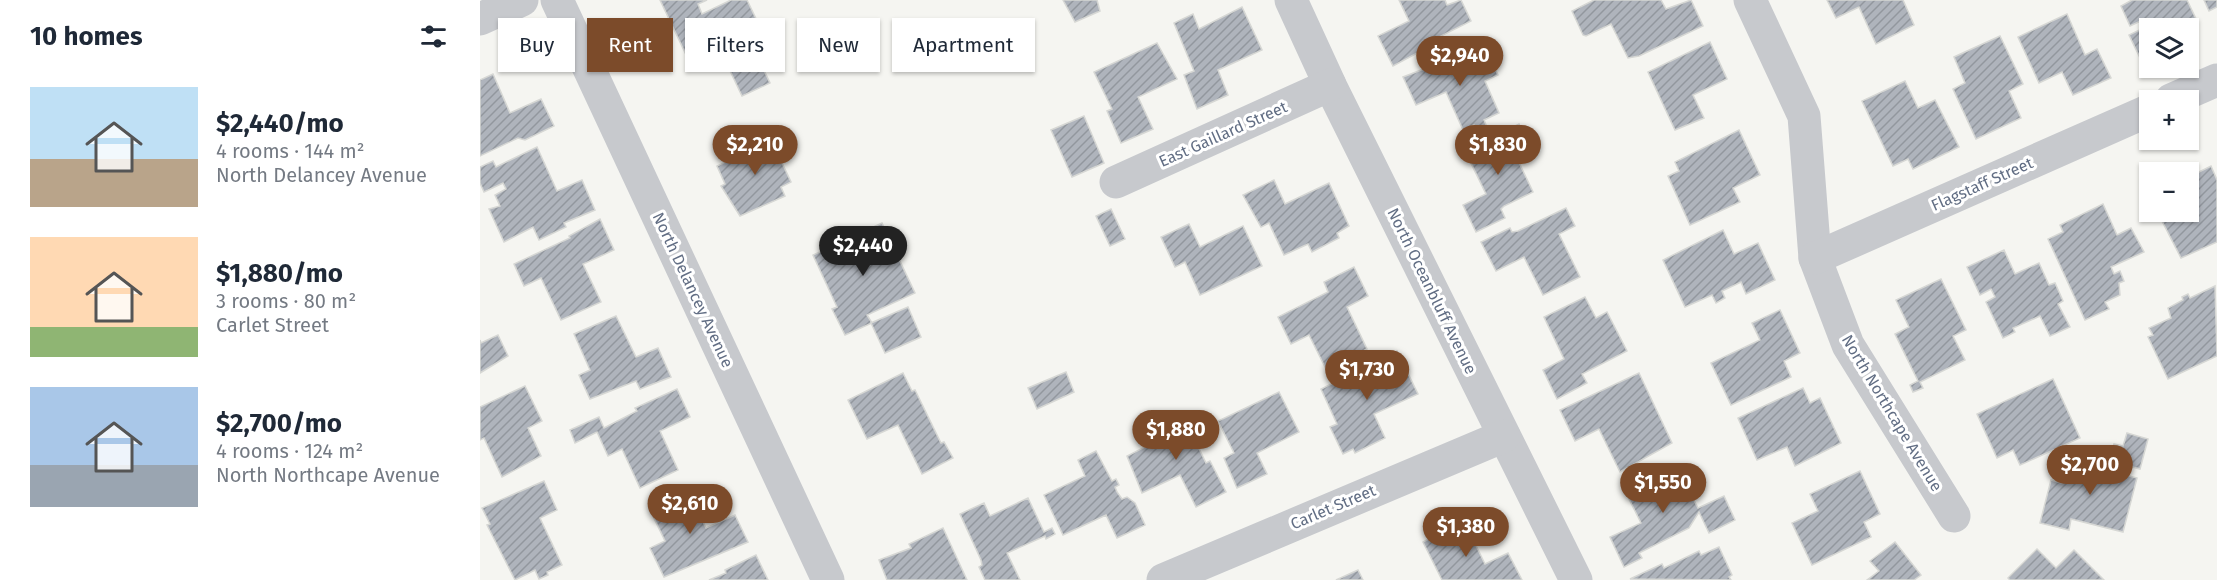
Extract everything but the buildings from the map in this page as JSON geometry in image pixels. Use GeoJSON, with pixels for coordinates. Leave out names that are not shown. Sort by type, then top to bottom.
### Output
{"type":"FeatureCollection","features":[{"type":"Feature","properties":{"kind":"street"},"geometry":{"type":"LineString","coordinates":[[480,19],[522,0]]}},
{"type":"Feature","properties":{"kind":"street","name":"North Delancey Avenue"},"geometry":{"type":"LineString","coordinates":[[557,0],[828,580]]}},
{"type":"Feature","properties":{"kind":"street","name":"North Oceanbluff Avenue"},"geometry":{"type":"LineString","coordinates":[[1291,0],[1330,85],[1576,580]]}},
{"type":"Feature","properties":{"kind":"street","name":"North Northcape Avenue"},"geometry":{"type":"LineString","coordinates":[[1750,0],[1804,116],[1815,258],[1848,345],[1954,516]]}},
{"type":"Feature","properties":{"kind":"street","name":"East Gaillard Street"},"geometry":{"type":"LineString","coordinates":[[1116,182],[1330,85]]}},
{"type":"Feature","properties":{"kind":"street"},"geometry":{"type":"LineString","coordinates":[[2199,91],[2215,86]]}},
{"type":"Feature","properties":{"kind":"street","name":"Flagstaff Street"},"geometry":{"type":"LineString","coordinates":[[1815,258],[2139,115]]}},
{"type":"Feature","properties":{"kind":"street","name":"Carlet Street"},"geometry":{"type":"LineString","coordinates":[[1163,580],[1214,570],[1504,436]]}}]}
